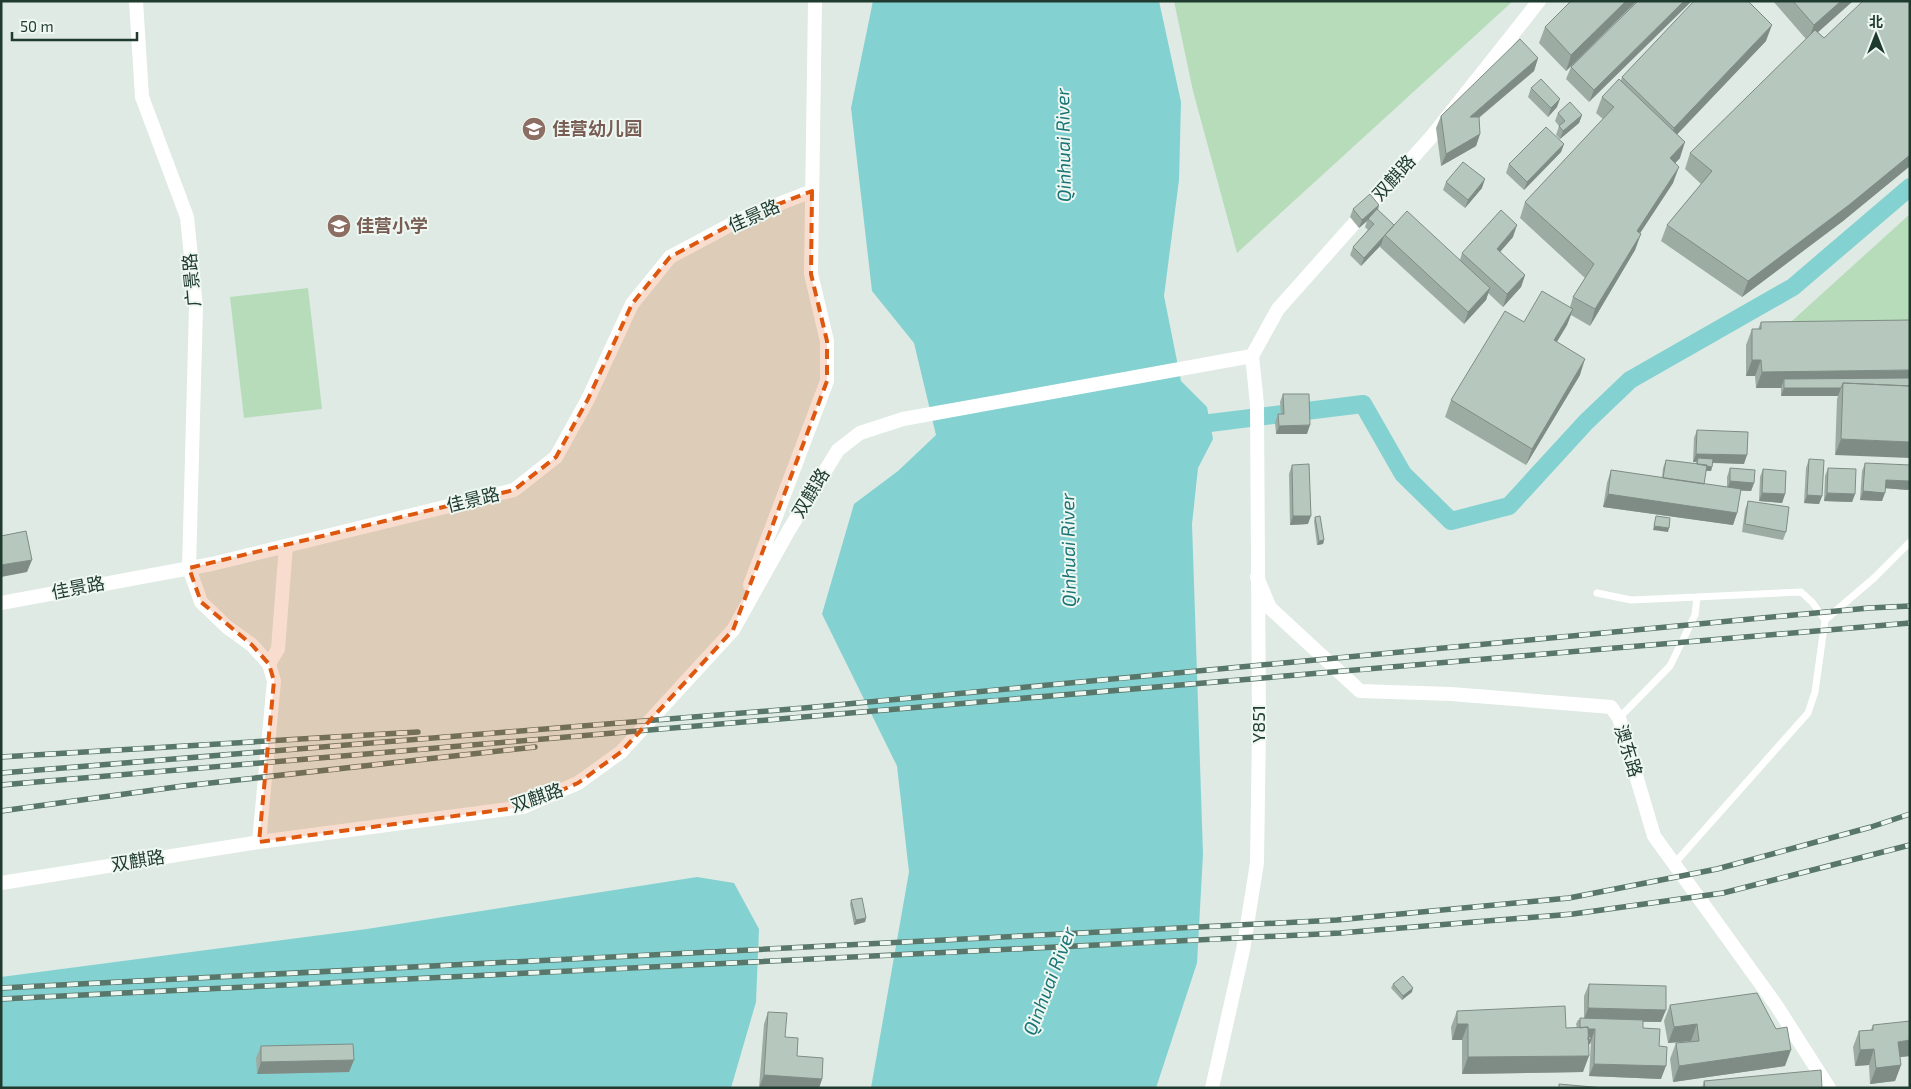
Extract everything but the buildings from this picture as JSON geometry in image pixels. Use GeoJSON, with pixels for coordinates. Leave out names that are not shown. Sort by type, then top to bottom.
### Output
{"type":"FeatureCollection","features":[{"type":"Feature","properties":{"kind":"street","name":"广景路"},"geometry":{"type":"LineString","coordinates":[[136,1],[142,97],[187,217],[196,307],[189,568]]}},
{"type":"Feature","properties":{"kind":"street"},"geometry":{"type":"LineString","coordinates":[[733,630],[827,381],[828,342],[811,274],[815,1]]}},
{"type":"Feature","properties":{"kind":"street","name":"双麒路"},"geometry":{"type":"LineString","coordinates":[[1,883],[259,842],[523,807],[578,784],[621,752],[733,630],[789,530],[838,450],[860,433],[903,419],[1252,356],[1278,309],[1432,136],[1539,1]]}},
{"type":"Feature","properties":{"kind":"street","name":"佳景路"},"geometry":{"type":"LineString","coordinates":[[1,603],[189,568],[514,490],[556,458],[588,399],[632,304],[670,257],[745,217],[812,192]]}},
{"type":"Feature","properties":{"kind":"street","name":"Y851"},"geometry":{"type":"LineString","coordinates":[[1212,1088],[1243,950],[1257,863],[1259,729],[1257,404],[1252,356]]}},
{"type":"Feature","properties":{"kind":"street"},"geometry":{"type":"LineString","coordinates":[[269,664],[278,648],[286,546]]}},
{"type":"Feature","properties":{"kind":"street"},"geometry":{"type":"LineString","coordinates":[[189,568],[201,602],[227,627],[252,645],[269,664],[274,681],[259,842]]}},
{"type":"Feature","properties":{"kind":"street","name":"澳东路"},"geometry":{"type":"LineString","coordinates":[[1257,577],[1270,608],[1360,691],[1460,695],[1611,707],[1619,718],[1654,836],[1776,1006],[1829,1088]]}},
{"type":"Feature","properties":{"kind":"lane"},"geometry":{"type":"LineString","coordinates":[[1674,864],[1808,713],[1815,692],[1825,620],[1874,578],[1910,542]]}},
{"type":"Feature","properties":{"kind":"lane"},"geometry":{"type":"LineString","coordinates":[[1597,593],[1631,600],[1801,592],[1812,602],[1825,620]]}},
{"type":"Feature","properties":{"kind":"lane"},"geometry":{"type":"LineString","coordinates":[[1619,718],[1670,666],[1694,616],[1697,597]]}},
{"type":"Feature","properties":{"kind":"highlighted area"},"geometry":{"type":"Polygon","coordinates":[[[812,191],[811,274],[827,341],[827,381],[733,630],[621,752],[578,783],[523,807],[259,842],[274,681],[269,664],[252,645],[201,602],[189,568],[514,490],[556,457],[588,399],[632,304],[670,257],[745,217],[812,191]]]}},
{"type":"Feature","properties":{"kind":"green space"},"geometry":{"type":"Polygon","coordinates":[[[1174,1],[1513,1],[1237,253],[1193,91],[1174,1]]]}},
{"type":"Feature","properties":{"kind":"green space"},"geometry":{"type":"Polygon","coordinates":[[[1910,214],[1910,327],[1782,330],[1910,214]]]}},
{"type":"Feature","properties":{"kind":"green space"},"geometry":{"type":"Polygon","coordinates":[[[308,288],[322,409],[244,418],[230,297],[308,288]]]}},
{"type":"Feature","properties":{"kind":"water","name":"Qinhuai River"},"geometry":{"type":"Polygon","coordinates":[[[873,1],[1159,1],[1181,102],[1179,180],[1164,296],[1181,381],[1207,407],[1213,439],[1198,468],[1192,524],[1203,854],[1197,963],[1156,1088],[871,1088],[909,872],[897,766],[822,614],[854,504],[898,471],[936,435],[914,343],[872,291],[851,108],[873,1]]]}},
{"type":"Feature","properties":{"kind":"water"},"geometry":{"type":"Polygon","coordinates":[[[697,877],[734,883],[759,929],[756,1002],[731,1088],[1,1088],[1,977],[367,929],[697,877]]]}},
{"type":"Feature","properties":{"kind":"waterway"},"geometry":{"type":"LineString","coordinates":[[1210,423],[1363,404],[1403,474],[1451,521],[1509,506],[1586,422],[1630,380],[1793,287],[1910,187]]}},
{"type":"Feature","properties":{"kind":"railway"},"geometry":{"type":"LineString","coordinates":[[1,773],[804,708],[1869,608],[1910,606]]}},
{"type":"Feature","properties":{"kind":"railway"},"geometry":{"type":"LineString","coordinates":[[1,785],[1910,623]]}},
{"type":"Feature","properties":{"kind":"railway"},"geometry":{"type":"LineString","coordinates":[[1,757],[418,732]]}},
{"type":"Feature","properties":{"kind":"railway"},"geometry":{"type":"LineString","coordinates":[[1,811],[183,786],[535,747]]}},
{"type":"Feature","properties":{"kind":"railway"},"geometry":{"type":"LineString","coordinates":[[1,988],[1337,920],[1569,898],[1717,869],[1871,827],[1910,814]]}},
{"type":"Feature","properties":{"kind":"railway"},"geometry":{"type":"LineString","coordinates":[[1,999],[1340,933],[1573,914],[1723,893],[1910,845]]}},
{"type":"Feature","properties":{"kind":"place","name":"佳营幼儿园"},"geometry":{"type":"Point","coordinates":[534,129]}},
{"type":"Feature","properties":{"kind":"place","name":"佳营小学"},"geometry":{"type":"Point","coordinates":[339,226]}}]}
